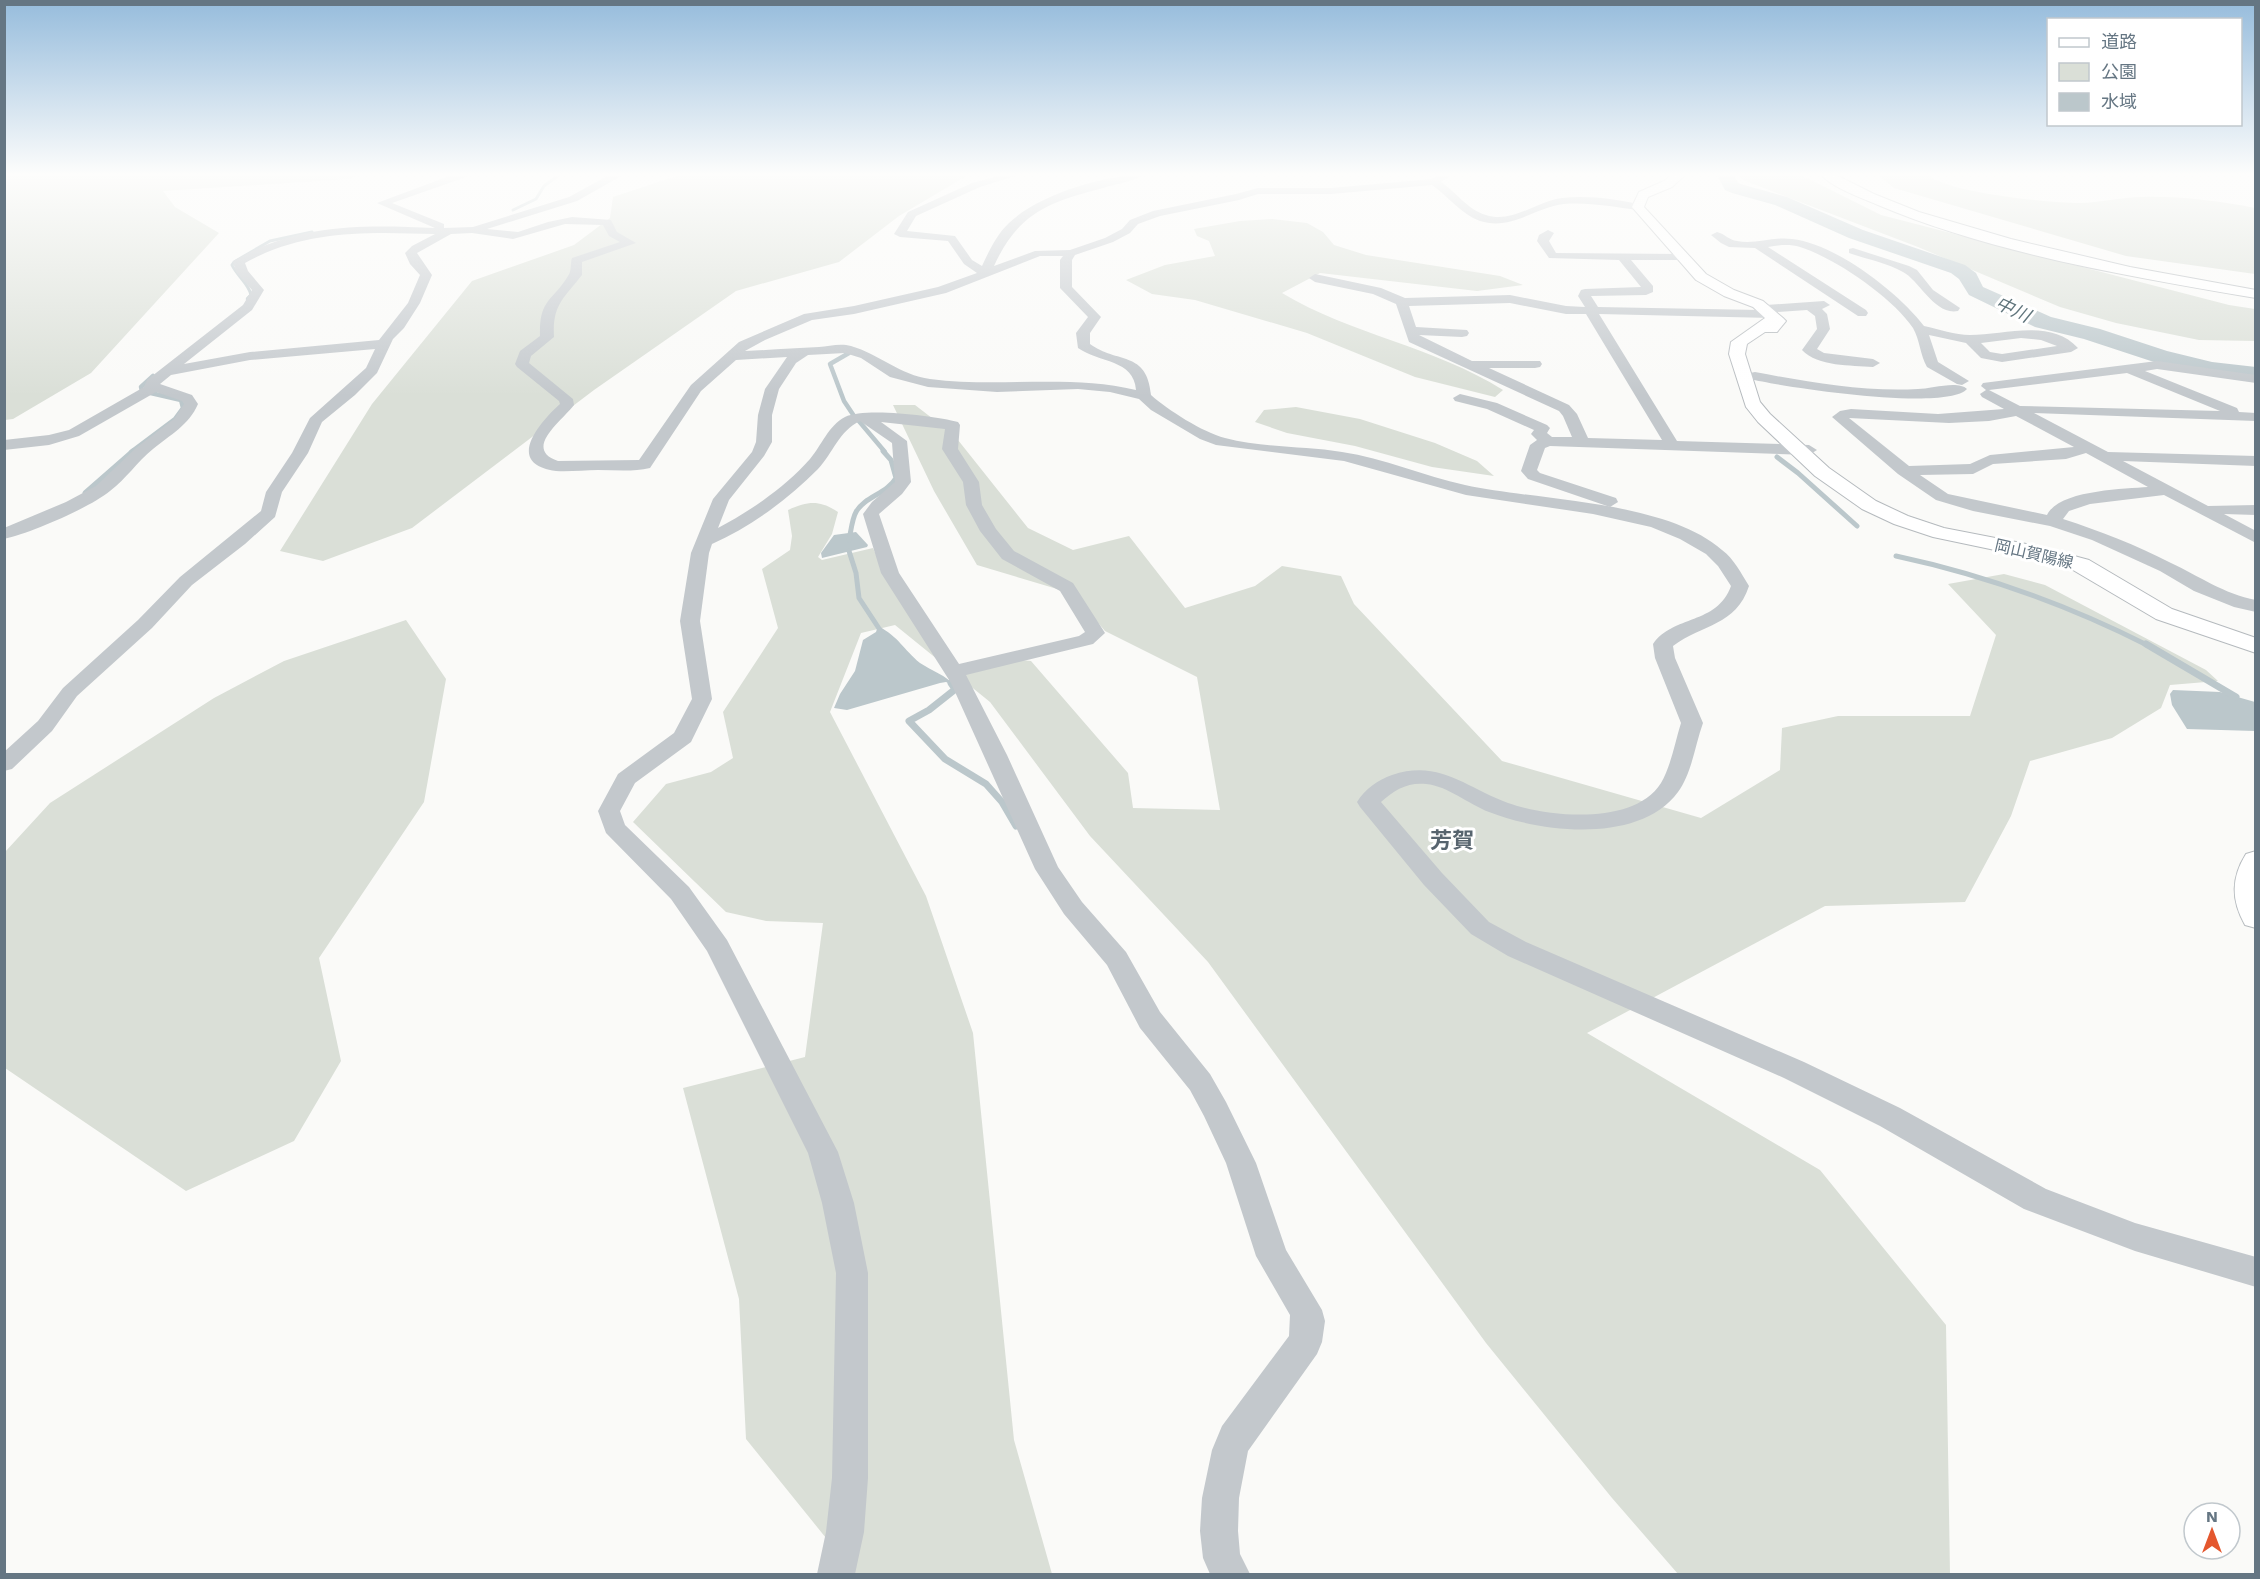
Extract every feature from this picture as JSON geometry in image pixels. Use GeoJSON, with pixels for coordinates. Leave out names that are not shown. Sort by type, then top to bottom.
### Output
{"type":"FeatureCollection","features":[{"type":"Feature","properties":{"kind":"main road"},"geometry":{"type":"LineString","coordinates":[[1675,249],[1708,282],[1758,304],[1770,314]]}},
{"type":"Feature","properties":{"kind":"main road"},"geometry":{"type":"LineString","coordinates":[[2036,249],[2125,271],[2256,292]]}},
{"type":"Feature","properties":{"kind":"main road"},"geometry":{"type":"LineString","coordinates":[[2055,249],[2129,267],[2256,292]]}},
{"type":"Feature","properties":{"kind":"main road","name":"岡山賀陽線"},"geometry":{"type":"LineString","coordinates":[[1770,314],[1770,322],[1739,342],[1737,354],[1750,375],[1752,403],[1764,418],[1804,450],[1842,486],[1869,505],[1901,520],[1940,533],[2037,552],[2082,565],[2164,614],[2256,646]]}},
{"type":"Feature","properties":{"kind":"main road"},"geometry":{"type":"LineString","coordinates":[[2256,861],[2251,874],[2247,900],[2256,917]]}},
{"type":"Feature","properties":{"kind":"street"},"geometry":{"type":"LineString","coordinates":[[4,445],[74,433],[148,390],[165,371],[204,344],[248,308],[258,290],[246,277],[239,264],[243,259],[264,249]]}},
{"type":"Feature","properties":{"kind":"street"},"geometry":{"type":"LineString","coordinates":[[4,764],[45,726],[70,692],[145,624],[186,581],[239,540],[268,513],[274,492],[300,453],[315,421],[363,380],[380,356],[383,344],[414,303],[426,278],[411,253],[415,249]]}},
{"type":"Feature","properties":{"kind":"street"},"geometry":{"type":"LineString","coordinates":[[615,249],[576,260],[576,275],[552,301],[547,313],[547,337],[522,359],[522,364],[526,368],[566,399],[567,405],[546,424],[536,444],[539,458],[544,463],[556,466],[644,465],[696,388],[731,356],[752,341],[798,320],[942,290],[1039,253],[1071,253],[1084,249]]}},
{"type":"Feature","properties":{"kind":"street"},"geometry":{"type":"LineString","coordinates":[[959,249],[968,262],[985,273]]}},
{"type":"Feature","properties":{"kind":"street"},"geometry":{"type":"LineString","coordinates":[[985,273],[997,249]]}},
{"type":"Feature","properties":{"kind":"street"},"geometry":{"type":"LineString","coordinates":[[1548,249],[1553,256],[1682,257]]}},
{"type":"Feature","properties":{"kind":"street"},"geometry":{"type":"LineString","coordinates":[[1763,249],[1862,313]]}},
{"type":"Feature","properties":{"kind":"street"},"geometry":{"type":"LineString","coordinates":[[1813,249],[1874,284],[1894,300],[1920,329],[1932,364],[1961,385],[1987,390],[2169,365],[2256,379]]}},
{"type":"Feature","properties":{"kind":"street"},"geometry":{"type":"LineString","coordinates":[[1818,252],[1861,249]]}},
{"type":"Feature","properties":{"kind":"street"},"geometry":{"type":"LineString","coordinates":[[1853,250],[1905,268],[1913,273],[1929,293],[1954,309]]}},
{"type":"Feature","properties":{"kind":"street"},"geometry":{"type":"LineString","coordinates":[[1071,253],[1066,260],[1066,288],[1095,317],[1083,333],[1083,345],[1097,354],[1134,366],[1145,381],[1144,396]]}},
{"type":"Feature","properties":{"kind":"street"},"geometry":{"type":"LineString","coordinates":[[1622,256],[1649,289],[1646,291],[1585,293],[1584,296],[1672,446]]}},
{"type":"Feature","properties":{"kind":"street"},"geometry":{"type":"LineString","coordinates":[[1315,278],[1377,291],[1404,302],[1510,299],[1566,310],[1770,314],[1810,306],[1847,304]]}},
{"type":"Feature","properties":{"kind":"street"},"geometry":{"type":"LineString","coordinates":[[1404,302],[1402,304],[1414,339],[1564,408],[1570,414],[1582,442]]}},
{"type":"Feature","properties":{"kind":"street"},"geometry":{"type":"LineString","coordinates":[[1810,306],[1821,314],[1824,329],[1809,350],[1821,357],[1873,363]]}},
{"type":"Feature","properties":{"kind":"street"},"geometry":{"type":"LineString","coordinates":[[1920,329],[1970,339],[2022,332],[2043,336],[2071,348],[2002,358],[1986,356],[1970,339]]}},
{"type":"Feature","properties":{"kind":"street"},"geometry":{"type":"LineString","coordinates":[[1411,331],[1462,333]]}},
{"type":"Feature","properties":{"kind":"street"},"geometry":{"type":"LineString","coordinates":[[165,371],[250,356],[383,344]]}},
{"type":"Feature","properties":{"kind":"street"},"geometry":{"type":"LineString","coordinates":[[731,356],[774,352],[803,353],[833,349],[858,351],[895,374],[928,383],[997,388],[1095,386],[1144,396],[1156,407],[1204,436],[1221,442],[1325,453],[1361,460],[1468,491],[1604,512],[1662,526],[1688,536],[1714,551],[1729,567],[1740,586],[1738,598],[1728,610],[1675,633],[1663,644],[1665,658],[1692,723],[1669,788],[1659,801],[1638,814],[1604,821],[1560,821],[1532,818],[1500,808],[1433,778],[1401,778],[1380,789],[1368,802],[1433,879],[1480,928],[1517,949],[1794,1070],[1880,1112],[2035,1199],[2135,1237],[2256,1272]]}},
{"type":"Feature","properties":{"kind":"street"},"geometry":{"type":"LineString","coordinates":[[803,353],[791,360],[772,389],[765,415],[764,442],[759,453],[721,499],[700,553],[690,621],[702,699],[683,737],[626,780],[609,811],[614,828],[681,893],[718,947],[818,1142],[826,1162],[838,1203],[852,1273],[850,1479],[845,1532],[836,1575]]}},
{"type":"Feature","properties":{"kind":"street"},"geometry":{"type":"LineString","coordinates":[[1467,364],[1534,364]]}},
{"type":"Feature","properties":{"kind":"street"},"geometry":{"type":"LineString","coordinates":[[2128,369],[2251,416]]}},
{"type":"Feature","properties":{"kind":"street"},"geometry":{"type":"LineString","coordinates":[[1750,375],[1790,383],[1888,393],[1940,392],[1961,385]]}},
{"type":"Feature","properties":{"kind":"street"},"geometry":{"type":"LineString","coordinates":[[4,534],[94,495],[129,466],[146,446],[189,411],[191,404],[187,398],[148,390]]}},
{"type":"Feature","properties":{"kind":"street"},"geometry":{"type":"LineString","coordinates":[[1987,390],[2016,410],[2256,538]]}},
{"type":"Feature","properties":{"kind":"street"},"geometry":{"type":"LineString","coordinates":[[1460,398],[1472,399],[1517,415],[1542,428],[1539,434],[1548,441]]}},
{"type":"Feature","properties":{"kind":"street"},"geometry":{"type":"LineString","coordinates":[[2251,416],[2033,409],[1958,419],[1888,417],[1847,412],[1839,417],[1922,486],[1942,497],[1973,506],[2054,522],[2098,536],[2135,552],[2200,587],[2241,603],[2256,606]]}},
{"type":"Feature","properties":{"kind":"street"},"geometry":{"type":"LineString","coordinates":[[704,541],[727,530],[786,489],[823,453],[835,432],[845,422],[862,416],[875,416],[953,425],[950,449],[972,482],[974,505],[989,531],[1008,555],[1067,587],[1095,633],[1086,640],[953,672]]}},
{"type":"Feature","properties":{"kind":"street"},"geometry":{"type":"LineString","coordinates":[[862,416],[899,441],[903,482],[875,507],[871,514],[890,573],[953,672],[996,755],[1047,869],[1073,908],[1118,959],[1150,1020],[1200,1082],[1241,1163],[1272,1256],[1305,1310],[1308,1321],[1305,1342],[1235,1439],[1228,1454],[1221,1502],[1220,1545],[1222,1560],[1231,1575]]}},
{"type":"Feature","properties":{"kind":"street"},"geometry":{"type":"LineString","coordinates":[[1662,526],[1650,516],[1534,476],[1529,471],[1538,445],[1548,441],[1804,450]]}},
{"type":"Feature","properties":{"kind":"street"},"geometry":{"type":"LineString","coordinates":[[1904,471],[1973,469],[1990,460],[2066,454],[2087,448]]}},
{"type":"Feature","properties":{"kind":"street"},"geometry":{"type":"LineString","coordinates":[[2106,458],[2124,456],[2256,461]]}},
{"type":"Feature","properties":{"kind":"street"},"geometry":{"type":"LineString","coordinates":[[2054,522],[2056,513],[2066,505],[2080,500],[2166,490]]}},
{"type":"Feature","properties":{"kind":"street"},"geometry":{"type":"LineString","coordinates":[[2206,511],[2256,510]]}},
{"type":"Feature","properties":{"kind":"green space"},"geometry":{"type":"Polygon","coordinates":[[[5,249],[205,249],[91,373],[13,419],[5,420],[5,249]]]}},
{"type":"Feature","properties":{"kind":"green space"},"geometry":{"type":"Polygon","coordinates":[[[564,249],[856,249],[839,262],[736,291],[594,390],[412,528],[323,561],[280,551],[372,404],[472,281],[564,249]]]}},
{"type":"Feature","properties":{"kind":"green space"},"geometry":{"type":"Polygon","coordinates":[[[1212,249],[1346,249],[1366,255],[1500,276],[1523,285],[1477,291],[1320,273],[1282,293],[1336,320],[1449,362],[1503,390],[1495,397],[1415,377],[1307,333],[1195,300],[1152,294],[1126,280],[1165,265],[1215,256],[1212,249]]]}},
{"type":"Feature","properties":{"kind":"green space"},"geometry":{"type":"Polygon","coordinates":[[[1922,249],[2011,249],[2229,305],[2255,309],[2255,341],[2199,340],[2116,323],[2060,307],[1922,249]]]}},
{"type":"Feature","properties":{"kind":"green space"},"geometry":{"type":"Polygon","coordinates":[[[2101,249],[2255,249],[2255,274],[2126,256],[2101,249]]]}},
{"type":"Feature","properties":{"kind":"green space"},"geometry":{"type":"Polygon","coordinates":[[[893,405],[915,405],[954,435],[1028,528],[1073,550],[1129,536],[1185,608],[1255,586],[1282,566],[1341,576],[1354,604],[1502,761],[1701,818],[1780,770],[1782,728],[1838,716],[1970,716],[1996,635],[1948,584],[2004,574],[2045,585],[2206,670],[2218,681],[2170,685],[2161,708],[2112,738],[2030,761],[2011,816],[1965,902],[1825,906],[1587,1033],[1820,1170],[1946,1325],[1950,1574],[1678,1574],[1612,1498],[1486,1343],[1208,962],[1090,836],[990,702],[895,625],[861,633],[830,712],[926,896],[973,1033],[1014,1440],[1052,1574],[818,1574],[826,1538],[746,1439],[739,1299],[683,1088],[805,1057],[823,923],[766,921],[726,912],[633,822],[666,784],[711,772],[733,758],[723,712],[778,628],[762,569],[790,550],[792,536],[788,510],[814,503],[825,505],[838,512],[832,534],[818,557],[822,560],[873,548],[883,571],[965,672],[1011,659],[1031,661],[1128,773],[1133,808],[1220,810],[1197,677],[1105,631],[1074,594],[977,565],[934,491],[893,405]]]}},
{"type":"Feature","properties":{"kind":"green space"},"geometry":{"type":"Polygon","coordinates":[[[1296,407],[1360,419],[1435,443],[1477,461],[1494,476],[1432,467],[1355,446],[1287,433],[1255,422],[1264,410],[1296,407]]]}},
{"type":"Feature","properties":{"kind":"green space"},"geometry":{"type":"Polygon","coordinates":[[[406,620],[446,679],[424,802],[319,958],[341,1061],[294,1141],[186,1191],[5,1068],[5,852],[50,803],[214,698],[284,661],[406,620]]]}},
{"type":"Feature","properties":{"kind":"water"},"geometry":{"type":"Polygon","coordinates":[[[856,532],[868,545],[867,547],[822,558],[821,553],[834,535],[856,532]]]}},
{"type":"Feature","properties":{"kind":"water"},"geometry":{"type":"Polygon","coordinates":[[[878,626],[896,639],[920,663],[955,686],[946,682],[940,683],[847,710],[834,708],[855,671],[863,640],[876,632],[878,626]]]}},
{"type":"Feature","properties":{"kind":"water"},"geometry":{"type":"Polygon","coordinates":[[[2173,690],[2220,692],[2255,702],[2255,731],[2187,729],[2172,705],[2170,694],[2173,690]]]}},
{"type":"Feature","properties":{"kind":"waterway"},"geometry":{"type":"LineString","coordinates":[[248,298],[251,295],[250,291],[232,265],[257,249]]}},
{"type":"Feature","properties":{"kind":"waterway","name":"中川"},"geometry":{"type":"LineString","coordinates":[[1899,249],[1958,269],[1969,277],[1976,291],[2043,322],[2092,334],[2160,357],[2212,369],[2256,374]]}},
{"type":"Feature","properties":{"kind":"waterway"},"geometry":{"type":"LineString","coordinates":[[849,353],[830,364],[844,401],[854,416]]}},
{"type":"Feature","properties":{"kind":"waterway"},"geometry":{"type":"LineString","coordinates":[[131,452],[175,419],[183,408],[181,400],[142,391],[141,387],[153,376]]}},
{"type":"Feature","properties":{"kind":"waterway"},"geometry":{"type":"LineString","coordinates":[[858,420],[885,452]]}},
{"type":"Feature","properties":{"kind":"waterway"},"geometry":{"type":"LineString","coordinates":[[85,493],[133,451]]}},
{"type":"Feature","properties":{"kind":"waterway"},"geometry":{"type":"LineString","coordinates":[[849,540],[856,512],[896,478],[891,460],[883,451]]}},
{"type":"Feature","properties":{"kind":"waterway"},"geometry":{"type":"LineString","coordinates":[[1777,457],[1857,526]]}},
{"type":"Feature","properties":{"kind":"waterway"},"geometry":{"type":"LineString","coordinates":[[849,551],[856,573],[859,598],[880,630]]}},
{"type":"Feature","properties":{"kind":"waterway"},"geometry":{"type":"LineString","coordinates":[[1896,556],[1962,572],[2026,593],[2088,617],[2149,646]]}},
{"type":"Feature","properties":{"kind":"waterway"},"geometry":{"type":"LineString","coordinates":[[2146,644],[2236,697]]}},
{"type":"Feature","properties":{"kind":"waterway"},"geometry":{"type":"LineString","coordinates":[[951,683],[955,689],[953,691],[929,710],[909,721],[945,759],[986,784],[1002,802],[1016,826]]}},
{"type":"Feature","properties":{"kind":"district","name":"芳賀"},"geometry":{"type":"Point","coordinates":[1452,840]}}]}
